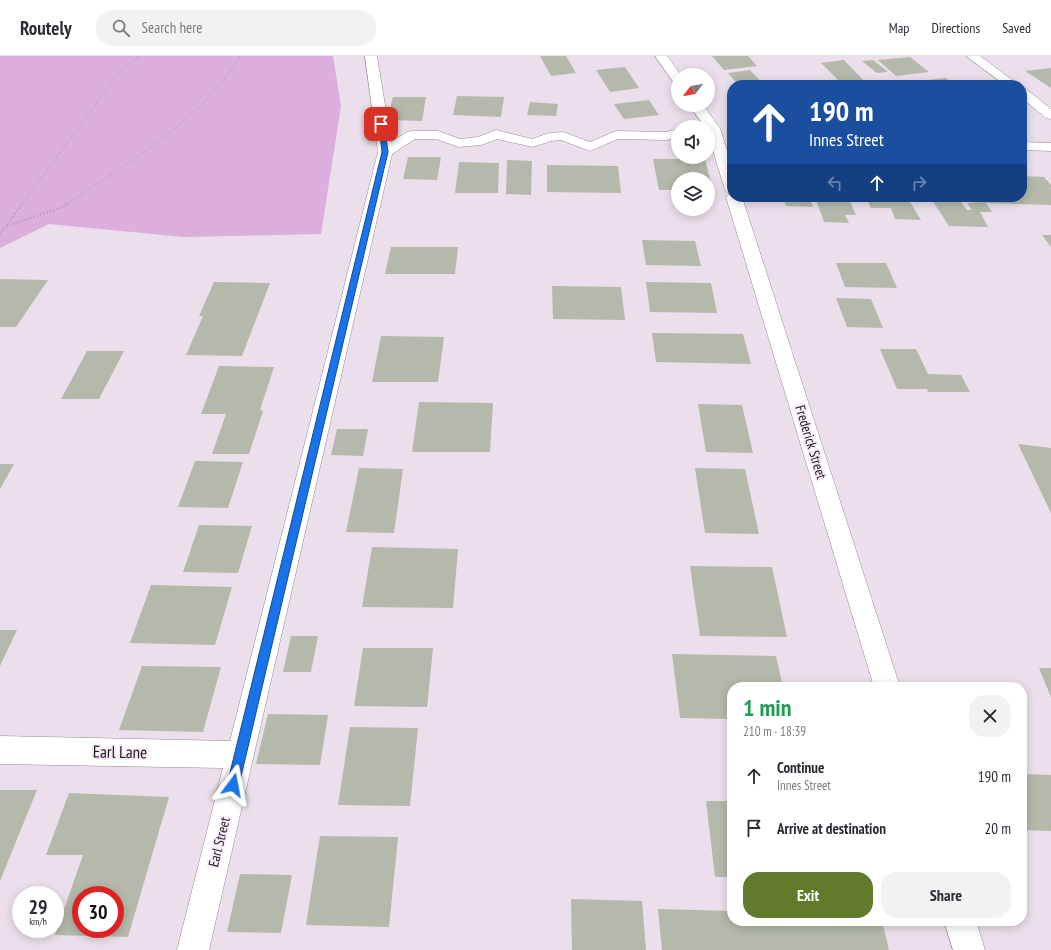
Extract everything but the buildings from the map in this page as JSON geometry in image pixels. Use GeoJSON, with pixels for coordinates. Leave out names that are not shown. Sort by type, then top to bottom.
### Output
{"type":"FeatureCollection","features":[{"type":"Feature","properties":{"kind":"street"},"geometry":{"type":"LineString","coordinates":[[371,56],[385,152],[412,135],[438,135],[459,143],[481,141],[496,134],[533,143],[549,137],[563,136],[590,147],[616,135],[671,135]]}},
{"type":"Feature","properties":{"kind":"street"},"geometry":{"type":"LineString","coordinates":[[661,56],[671,70]]}},
{"type":"Feature","properties":{"kind":"street"},"geometry":{"type":"LineString","coordinates":[[972,56],[1006,80]]}},
{"type":"Feature","properties":{"kind":"street"},"geometry":{"type":"LineString","coordinates":[[1027,96],[1051,115]]}},
{"type":"Feature","properties":{"kind":"street"},"geometry":{"type":"LineString","coordinates":[[715,143],[727,176]]}},
{"type":"Feature","properties":{"kind":"street"},"geometry":{"type":"LineString","coordinates":[[1027,146],[1051,147]]}},
{"type":"Feature","properties":{"kind":"street","name":"Earl Street"},"geometry":{"type":"LineString","coordinates":[[193,950],[385,152]]}},
{"type":"Feature","properties":{"kind":"street","name":"Frederick Street"},"geometry":{"type":"LineString","coordinates":[[736,202],[885,682]]}},
{"type":"Feature","properties":{"kind":"street","name":"Earl Lane"},"geometry":{"type":"LineString","coordinates":[[0,750],[240,754]]}},
{"type":"Feature","properties":{"kind":"street"},"geometry":{"type":"LineString","coordinates":[[962,926],[969,950]]}},
{"type":"Feature","properties":{"kind":"path"},"geometry":{"type":"LineString","coordinates":[[0,234],[120,71],[139,56]]}},
{"type":"Feature","properties":{"kind":"path"},"geometry":{"type":"LineString","coordinates":[[7,226],[64,207],[181,124],[230,73],[240,56]]}},
{"type":"Feature","properties":{"kind":"shaded area"},"geometry":{"type":"Polygon","coordinates":[[[0,56],[333,56],[341,106],[321,234],[183,237],[49,224],[0,248],[0,56]]]}},
{"type":"Feature","properties":{"kind":"route"},"geometry":{"type":"LineString","coordinates":[[233,785],[385,152],[381,124]]}}]}
